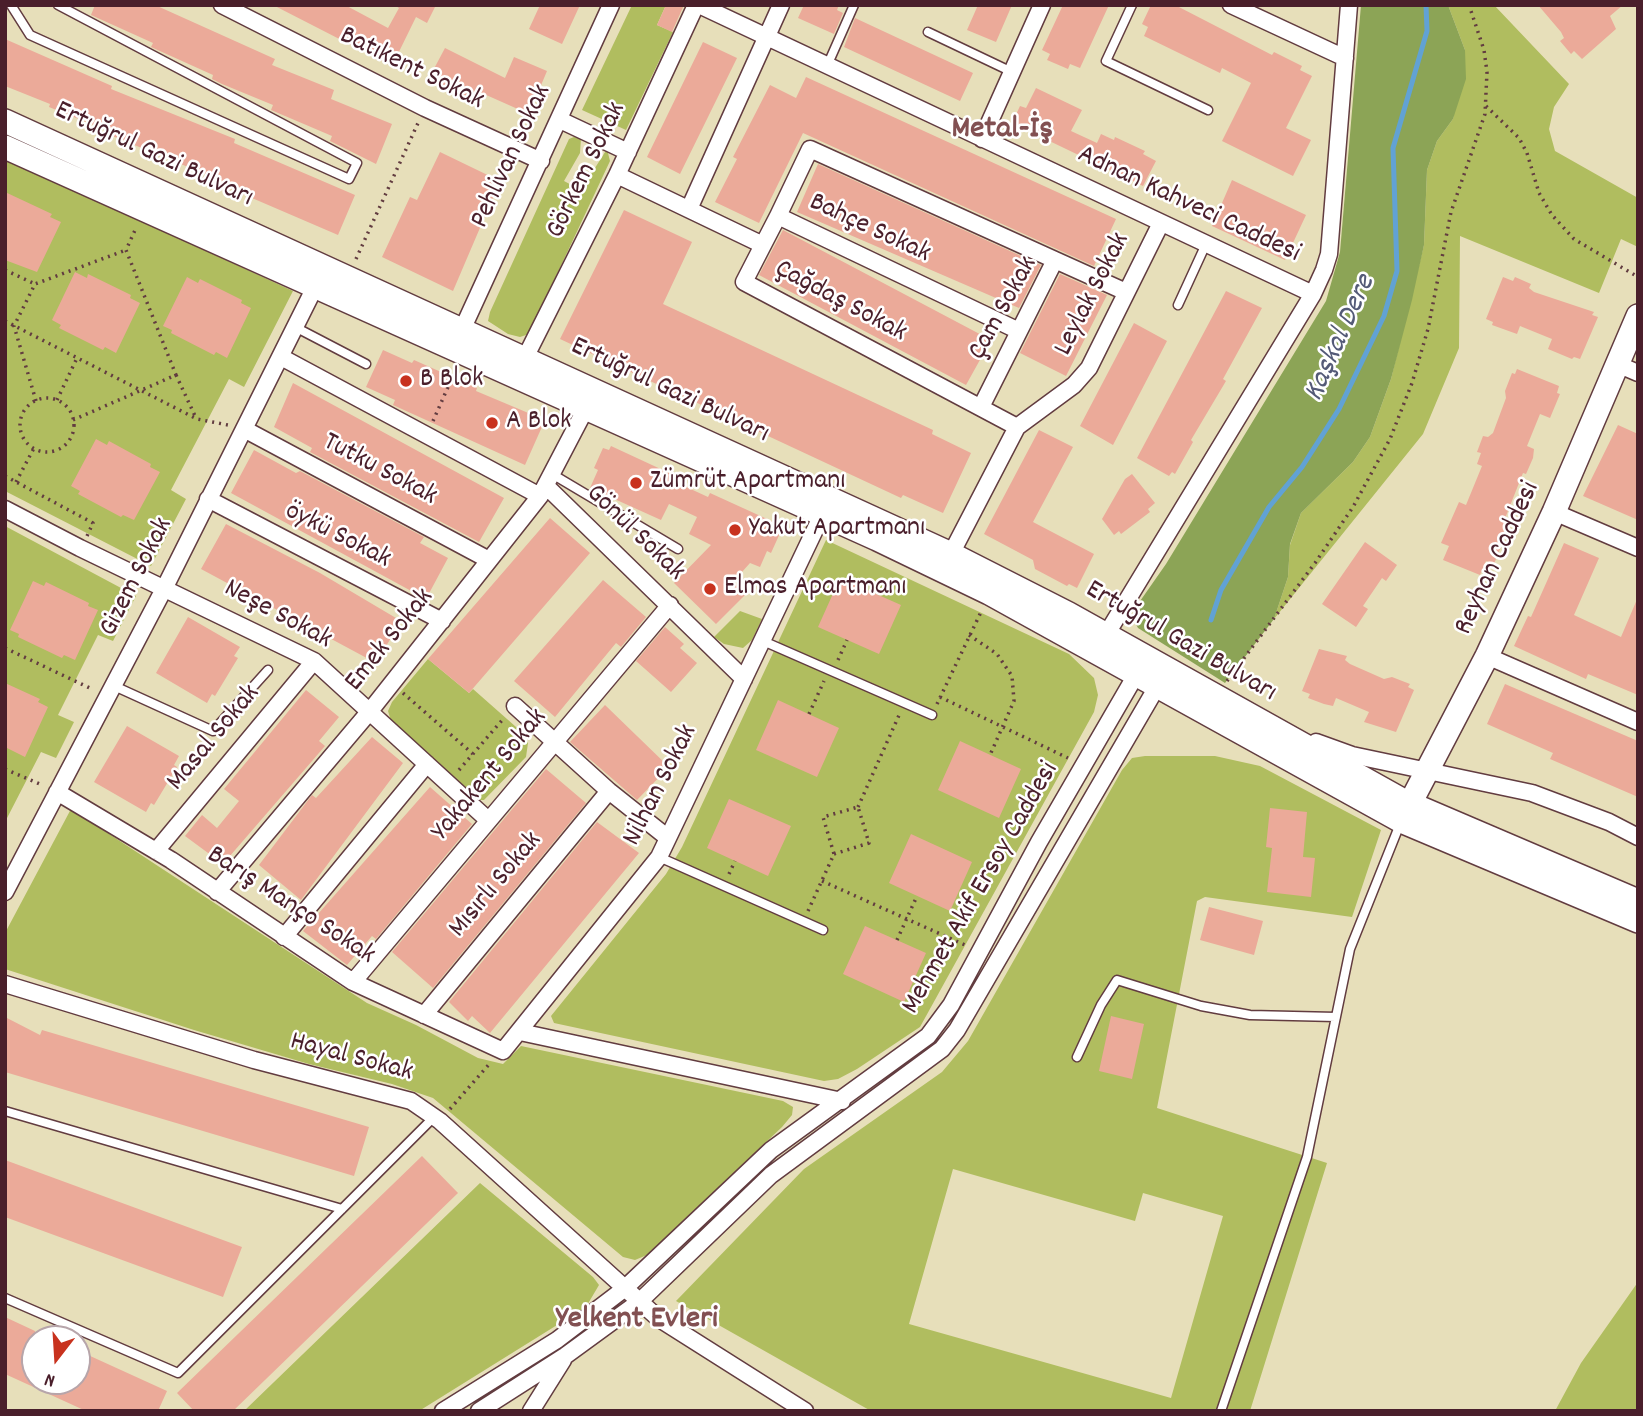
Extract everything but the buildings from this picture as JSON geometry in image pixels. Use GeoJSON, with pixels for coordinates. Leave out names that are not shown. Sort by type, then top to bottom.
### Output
{"type":"FeatureCollection","features":[{"type":"Feature","properties":{"kind":"main road","name":"Ertuğrul Gazi Bulvarı"},"geometry":{"type":"LineString","coordinates":[[5,121],[463,330],[586,408],[989,593],[1158,685],[1251,718],[1406,813],[1638,921]]}},
{"type":"Feature","properties":{"kind":"main road","name":"Ertuğrul Gazi Bulvarı"},"geometry":{"type":"LineString","coordinates":[[5,147],[315,287],[520,367],[950,554],[1106,635],[1212,705]]}},
{"type":"Feature","properties":{"kind":"main road","name":"Reyhan Caddesi"},"geometry":{"type":"LineString","coordinates":[[1406,813],[1487,656],[1554,512],[1628,368],[1638,316]]}},
{"type":"Feature","properties":{"kind":"main road"},"geometry":{"type":"LineString","coordinates":[[1212,705],[1406,813]]}},
{"type":"Feature","properties":{"kind":"main road","name":"Ertuğrul Gazi Bulvarı"},"geometry":{"type":"LineString","coordinates":[[1406,813],[1638,901]]}},
{"type":"Feature","properties":{"kind":"street","name":"Batıkent Sokak"},"geometry":{"type":"LineString","coordinates":[[222,5],[425,108],[541,161]]}},
{"type":"Feature","properties":{"kind":"street","name":"Pehlivan Sokak"},"geometry":{"type":"LineString","coordinates":[[463,330],[611,5]]}},
{"type":"Feature","properties":{"kind":"street","name":"Adnan Kahveci Caddesi"},"geometry":{"type":"LineString","coordinates":[[698,5],[1313,293]]}},
{"type":"Feature","properties":{"kind":"street","name":"Görkem Sokak"},"geometry":{"type":"LineString","coordinates":[[520,367],[698,5]]}},
{"type":"Feature","properties":{"kind":"street"},"geometry":{"type":"LineString","coordinates":[[689,209],[781,5]]}},
{"type":"Feature","properties":{"kind":"street"},"geometry":{"type":"LineString","coordinates":[[982,139],[1042,5]]}},
{"type":"Feature","properties":{"kind":"street"},"geometry":{"type":"LineString","coordinates":[[1231,5],[1345,58]]}},
{"type":"Feature","properties":{"kind":"street"},"geometry":{"type":"LineString","coordinates":[[1106,635],[1313,293],[1329,254],[1349,5]]}},
{"type":"Feature","properties":{"kind":"street"},"geometry":{"type":"LineString","coordinates":[[559,120],[628,152]]}},
{"type":"Feature","properties":{"kind":"street","name":"Bahçe Sokak"},"geometry":{"type":"LineString","coordinates":[[1019,331],[778,216],[810,149],[1055,260]]}},
{"type":"Feature","properties":{"kind":"street","name":"Çağdaş Sokak"},"geometry":{"type":"LineString","coordinates":[[617,174],[763,246],[744,282],[1017,427]]}},
{"type":"Feature","properties":{"kind":"street"},"geometry":{"type":"LineString","coordinates":[[763,246],[778,216]]}},
{"type":"Feature","properties":{"kind":"street","name":"Leylak Sokak"},"geometry":{"type":"LineString","coordinates":[[950,554],[1017,427],[1082,377],[1161,222]]}},
{"type":"Feature","properties":{"kind":"street","name":"Çam Sokak"},"geometry":{"type":"LineString","coordinates":[[981,407],[1055,260],[1126,292]]}},
{"type":"Feature","properties":{"kind":"street","name":"Gizem Sokak"},"geometry":{"type":"LineString","coordinates":[[5,892],[165,587],[315,287]]}},
{"type":"Feature","properties":{"kind":"street","name":"Gönül Sokak"},"geometry":{"type":"LineString","coordinates":[[281,357],[427,435],[546,485],[744,679]]}},
{"type":"Feature","properties":{"kind":"street","name":"Emek Sokak"},"geometry":{"type":"LineString","coordinates":[[217,892],[370,710],[489,560],[546,485],[586,408]]}},
{"type":"Feature","properties":{"kind":"street","name":"Tutku Sokak"},"geometry":{"type":"LineString","coordinates":[[244,429],[489,560]]}},
{"type":"Feature","properties":{"kind":"street","name":"öykü Sokak"},"geometry":{"type":"LineString","coordinates":[[208,499],[442,621]]}},
{"type":"Feature","properties":{"kind":"street","name":"Neşe Sokak"},"geometry":{"type":"LineString","coordinates":[[5,509],[314,661],[488,820]]}},
{"type":"Feature","properties":{"kind":"street"},"geometry":{"type":"LineString","coordinates":[[1554,512],[1638,548]]}},
{"type":"Feature","properties":{"kind":"street","name":"Nilhan Sokak"},"geometry":{"type":"LineString","coordinates":[[503,1051],[659,857],[822,515]]}},
{"type":"Feature","properties":{"kind":"street","name":"Yakakent Sokak"},"geometry":{"type":"LineString","coordinates":[[353,982],[670,605]]}},
{"type":"Feature","properties":{"kind":"street"},"geometry":{"type":"LineString","coordinates":[[1487,656],[1638,722]]}},
{"type":"Feature","properties":{"kind":"street","name":"Masal Sokak"},"geometry":{"type":"LineString","coordinates":[[156,852],[314,661]]}},
{"type":"Feature","properties":{"kind":"street","name":"Mehmet Akif Ersoy Caddesi"},"geometry":{"type":"LineString","coordinates":[[443,1411],[557,1340],[624,1289],[771,1150],[928,1036],[951,1004],[1137,673]]}},
{"type":"Feature","properties":{"kind":"street","name":"Mehmet Akif Ersoy Caddesi"},"geometry":{"type":"LineString","coordinates":[[479,1411],[565,1356],[639,1302],[771,1175],[943,1049],[957,1030],[1158,685]]}},
{"type":"Feature","properties":{"kind":"street"},"geometry":{"type":"LineString","coordinates":[[515,706],[610,791],[668,838]]}},
{"type":"Feature","properties":{"kind":"street"},"geometry":{"type":"LineString","coordinates":[[1251,718],[1352,755],[1430,769],[1532,793],[1609,822],[1638,837]]}},
{"type":"Feature","properties":{"kind":"street"},"geometry":{"type":"LineString","coordinates":[[284,937],[427,764]]}},
{"type":"Feature","properties":{"kind":"street","name":"Mısırlı Sokak"},"geometry":{"type":"LineString","coordinates":[[424,1015],[610,791]]}},
{"type":"Feature","properties":{"kind":"street","name":"Barış Manço Sokak"},"geometry":{"type":"LineString","coordinates":[[57,792],[156,852],[353,982],[503,1051]]}},
{"type":"Feature","properties":{"kind":"street","name":"Hayal Sokak"},"geometry":{"type":"LineString","coordinates":[[5,984],[254,1060],[411,1101],[437,1119],[639,1302],[688,1339],[805,1411]]}},
{"type":"Feature","properties":{"kind":"street"},"geometry":{"type":"LineString","coordinates":[[520,1032],[842,1101]]}},
{"type":"Feature","properties":{"kind":"street"},"geometry":{"type":"LineString","coordinates":[[530,1411],[565,1356],[557,1340]]}},
{"type":"Feature","properties":{"kind":"lane"},"geometry":{"type":"LineString","coordinates":[[11,5],[30,35],[349,179],[357,163],[58,5]]}},
{"type":"Feature","properties":{"kind":"lane"},"geometry":{"type":"LineString","coordinates":[[827,66],[854,5]]}},
{"type":"Feature","properties":{"kind":"lane"},"geometry":{"type":"LineString","coordinates":[[1132,5],[1106,61],[1208,110]]}},
{"type":"Feature","properties":{"kind":"lane"},"geometry":{"type":"LineString","coordinates":[[928,32],[1012,72]]}},
{"type":"Feature","properties":{"kind":"lane"},"geometry":{"type":"LineString","coordinates":[[1178,304],[1207,244]]}},
{"type":"Feature","properties":{"kind":"lane"},"geometry":{"type":"LineString","coordinates":[[295,327],[366,364]]}},
{"type":"Feature","properties":{"kind":"lane"},"geometry":{"type":"LineString","coordinates":[[546,485],[678,549]]}},
{"type":"Feature","properties":{"kind":"lane"},"geometry":{"type":"LineString","coordinates":[[763,641],[932,715]]}},
{"type":"Feature","properties":{"kind":"lane"},"geometry":{"type":"LineString","coordinates":[[110,691],[213,731],[268,670]]}},
{"type":"Feature","properties":{"kind":"lane"},"geometry":{"type":"LineString","coordinates":[[1221,1411],[1307,1157],[1350,949],[1406,813]]}},
{"type":"Feature","properties":{"kind":"lane"},"geometry":{"type":"LineString","coordinates":[[659,857],[823,930]]}},
{"type":"Feature","properties":{"kind":"lane"},"geometry":{"type":"LineString","coordinates":[[1077,1057],[1101,1005],[1117,980],[1201,1006],[1250,1015],[1336,1017]]}},
{"type":"Feature","properties":{"kind":"lane"},"geometry":{"type":"LineString","coordinates":[[5,1111],[342,1209]]}},
{"type":"Feature","properties":{"kind":"lane"},"geometry":{"type":"LineString","coordinates":[[5,1298],[178,1373],[342,1209],[437,1119]]}},
{"type":"Feature","properties":{"kind":"path"},"geometry":{"type":"LineString","coordinates":[[1212,705],[1315,564],[1353,507],[1390,439],[1424,340],[1451,212],[1486,106],[1483,50],[1469,5]]}},
{"type":"Feature","properties":{"kind":"path"},"geometry":{"type":"LineString","coordinates":[[1486,106],[1519,138],[1539,193],[1552,215],[1574,239],[1638,277]]}},
{"type":"Feature","properties":{"kind":"path"},"geometry":{"type":"LineString","coordinates":[[348,278],[425,108]]}},
{"type":"Feature","properties":{"kind":"path"},"geometry":{"type":"LineString","coordinates":[[36,401],[14,326],[35,284],[126,250],[145,210]]}},
{"type":"Feature","properties":{"kind":"path"},"geometry":{"type":"LineString","coordinates":[[126,250],[176,376],[197,419]]}},
{"type":"Feature","properties":{"kind":"path"},"geometry":{"type":"LineString","coordinates":[[5,270],[35,284]]}},
{"type":"Feature","properties":{"kind":"path"},"geometry":{"type":"LineString","coordinates":[[5,321],[197,419],[244,429]]}},
{"type":"Feature","properties":{"kind":"path"},"geometry":{"type":"LineString","coordinates":[[57,400],[77,358]]}},
{"type":"Feature","properties":{"kind":"path"},"geometry":{"type":"LineString","coordinates":[[73,420],[176,376]]}},
{"type":"Feature","properties":{"kind":"path"},"geometry":{"type":"LineString","coordinates":[[427,435],[452,378]]}},
{"type":"Feature","properties":{"kind":"path"},"geometry":{"type":"LineString","coordinates":[[49,398],[57,400],[65,405],[73,420],[71,437],[59,449],[42,451],[34,448],[22,435],[20,426],[25,409],[36,401],[49,398]]}},
{"type":"Feature","properties":{"kind":"path"},"geometry":{"type":"LineString","coordinates":[[16,482],[34,448]]}},
{"type":"Feature","properties":{"kind":"path"},"geometry":{"type":"LineString","coordinates":[[5,476],[93,523]]}},
{"type":"Feature","properties":{"kind":"path"},"geometry":{"type":"LineString","coordinates":[[932,715],[989,593]]}},
{"type":"Feature","properties":{"kind":"path"},"geometry":{"type":"LineString","coordinates":[[970,635],[997,654],[1012,676],[1014,701],[990,755]]}},
{"type":"Feature","properties":{"kind":"path"},"geometry":{"type":"LineString","coordinates":[[809,714],[847,640]]}},
{"type":"Feature","properties":{"kind":"path"},"geometry":{"type":"LineString","coordinates":[[5,648],[110,691]]}},
{"type":"Feature","properties":{"kind":"path"},"geometry":{"type":"LineString","coordinates":[[392,683],[473,754]]}},
{"type":"Feature","properties":{"kind":"path"},"geometry":{"type":"LineString","coordinates":[[940,697],[1083,766]]}},
{"type":"Feature","properties":{"kind":"path"},"geometry":{"type":"LineString","coordinates":[[834,853],[869,843],[858,807],[905,703]]}},
{"type":"Feature","properties":{"kind":"path"},"geometry":{"type":"LineString","coordinates":[[447,782],[515,706]]}},
{"type":"Feature","properties":{"kind":"path"},"geometry":{"type":"LineString","coordinates":[[5,769],[57,792]]}},
{"type":"Feature","properties":{"kind":"path"},"geometry":{"type":"LineString","coordinates":[[803,921],[834,853],[823,817],[858,807]]}},
{"type":"Feature","properties":{"kind":"path"},"geometry":{"type":"LineString","coordinates":[[822,881],[980,951]]}},
{"type":"Feature","properties":{"kind":"path"},"geometry":{"type":"LineString","coordinates":[[897,940],[918,896]]}},
{"type":"Feature","properties":{"kind":"path"},"geometry":{"type":"LineString","coordinates":[[437,1119],[503,1051]]}},
{"type":"Feature","properties":{"kind":"green space"},"geometry":{"type":"Polygon","coordinates":[[[632,5],[666,5],[657,25],[673,32],[626,130],[582,110],[632,5]]]}},
{"type":"Feature","properties":{"kind":"green space"},"geometry":{"type":"Polygon","coordinates":[[[1361,5],[1448,5],[1465,50],[1466,79],[1453,119],[1437,141],[1427,170],[1424,245],[1391,379],[1370,437],[1353,462],[1301,513],[1290,544],[1288,577],[1274,619],[1225,683],[1138,628],[1133,619],[1138,604],[1166,564],[1326,301],[1340,252],[1361,5]]]}},
{"type":"Feature","properties":{"kind":"green space"},"geometry":{"type":"Polygon","coordinates":[[[1448,5],[1494,5],[1569,84],[1554,107],[1549,129],[1555,151],[1638,198],[1638,247],[1621,239],[1599,293],[1460,236],[1459,348],[1423,434],[1274,619],[1288,577],[1290,545],[1301,513],[1353,462],[1370,437],[1391,379],[1424,245],[1427,170],[1437,141],[1453,119],[1465,50],[1448,5]]]}},
{"type":"Feature","properties":{"kind":"green space"},"geometry":{"type":"Polygon","coordinates":[[[581,138],[580,153],[564,181],[581,190],[607,149],[610,161],[529,334],[520,337],[508,334],[488,321],[490,312],[569,139],[581,138]]]}},
{"type":"Feature","properties":{"kind":"green space"},"geometry":{"type":"Polygon","coordinates":[[[5,158],[293,291],[244,387],[229,379],[171,490],[186,499],[151,566],[5,491],[5,158]]]}},
{"type":"Feature","properties":{"kind":"green space"},"geometry":{"type":"Polygon","coordinates":[[[5,526],[136,596],[113,641],[98,635],[58,715],[74,722],[56,758],[41,752],[5,822],[5,526]]]}},
{"type":"Feature","properties":{"kind":"green space"},"geometry":{"type":"Polygon","coordinates":[[[826,540],[1069,654],[1094,678],[1098,695],[1094,712],[920,1027],[857,1069],[838,1079],[824,1081],[554,1023],[551,1016],[666,874],[682,847],[826,540]]]}},
{"type":"Feature","properties":{"kind":"green space"},"geometry":{"type":"Polygon","coordinates":[[[740,611],[762,619],[752,640],[743,648],[724,644],[714,637],[740,611]]]}},
{"type":"Feature","properties":{"kind":"green space"},"geometry":{"type":"Polygon","coordinates":[[[428,659],[469,693],[473,689],[524,734],[528,743],[526,757],[484,800],[479,800],[391,721],[388,711],[392,702],[428,659]]]}},
{"type":"Feature","properties":{"kind":"green space"},"geometry":{"type":"Polygon","coordinates":[[[1215,756],[1260,766],[1381,830],[1352,917],[1205,897],[1197,901],[1157,1108],[1327,1163],[1250,1411],[871,1411],[676,1301],[804,1169],[942,1072],[968,1041],[1122,770],[1132,758],[1215,756]],[[953,1169],[909,1324],[1171,1398],[1223,1216],[1143,1193],[1135,1221],[953,1169]]]}},
{"type":"Feature","properties":{"kind":"green space"},"geometry":{"type":"Polygon","coordinates":[[[71,809],[367,1003],[478,1058],[503,1064],[521,1046],[783,1101],[793,1107],[792,1115],[647,1255],[635,1260],[623,1257],[433,1098],[392,1084],[309,1064],[194,1030],[5,969],[5,933],[71,809]]]}},
{"type":"Feature","properties":{"kind":"green space"},"geometry":{"type":"Polygon","coordinates":[[[480,1183],[593,1277],[599,1285],[586,1307],[419,1411],[244,1411],[480,1183]]]}},
{"type":"Feature","properties":{"kind":"green space"},"geometry":{"type":"Polygon","coordinates":[[[1638,1282],[1638,1411],[1555,1411],[1581,1363],[1638,1282]]]}},
{"type":"Feature","properties":{"kind":"waterway","name":"Kaşkal Dere"},"geometry":{"type":"LineString","coordinates":[[1211,620],[1221,590],[1269,507],[1302,467],[1339,409],[1384,316],[1397,271],[1393,148],[1427,31],[1426,5]]}},
{"type":"Feature","properties":{"kind":"place","name":"B Blok"},"geometry":{"type":"Point","coordinates":[406,381]}},
{"type":"Feature","properties":{"kind":"place","name":"A Blok"},"geometry":{"type":"Point","coordinates":[492,423]}},
{"type":"Feature","properties":{"kind":"place","name":"Zümrüt Apartmanı"},"geometry":{"type":"Point","coordinates":[636,483]}},
{"type":"Feature","properties":{"kind":"place","name":"Yakut Apartmanı"},"geometry":{"type":"Point","coordinates":[735,530]}},
{"type":"Feature","properties":{"kind":"place","name":"Elmas Apartmanı"},"geometry":{"type":"Point","coordinates":[710,589]}},
{"type":"Feature","properties":{"kind":"district","name":"Metal-İş"},"geometry":{"type":"Point","coordinates":[1002,132]}},
{"type":"Feature","properties":{"kind":"district","name":"Yelkent Evleri"},"geometry":{"type":"Point","coordinates":[637,1322]}}]}
